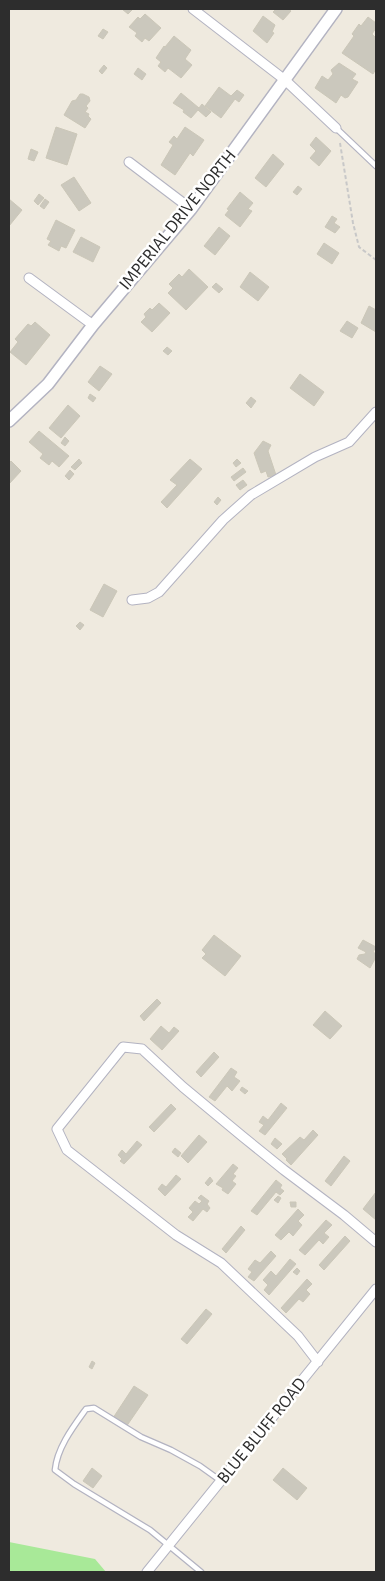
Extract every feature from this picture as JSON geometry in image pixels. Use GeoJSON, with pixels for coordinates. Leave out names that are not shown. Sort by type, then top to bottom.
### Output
{"type":"FeatureCollection","features":[{"type":"Feature","properties":{"kind":"street"},"geometry":{"type":"LineString","coordinates":[[193,9],[285,80],[336,128]]}},
{"type":"Feature","properties":{"kind":"street","name":"IMPERIAL DRIVE NORTH"},"geometry":{"type":"LineString","coordinates":[[9,421],[48,384],[93,324],[191,209],[336,9]]}},
{"type":"Feature","properties":{"kind":"street"},"geometry":{"type":"LineString","coordinates":[[129,162],[191,209]]}},
{"type":"Feature","properties":{"kind":"street"},"geometry":{"type":"LineString","coordinates":[[29,278],[93,324]]}},
{"type":"Feature","properties":{"kind":"street"},"geometry":{"type":"LineString","coordinates":[[132,600],[148,598],[158,592],[223,520],[251,494],[315,457],[349,442],[376,412]]}},
{"type":"Feature","properties":{"kind":"street"},"geometry":{"type":"LineString","coordinates":[[318,1362],[298,1336],[221,1263],[176,1236],[67,1150],[57,1129],[123,1047],[142,1049],[183,1087],[242,1136],[376,1242]]}},
{"type":"Feature","properties":{"kind":"street","name":"BLUE BLUFF ROAD"},"geometry":{"type":"LineString","coordinates":[[147,1572],[376,1290]]}},
{"type":"Feature","properties":{"kind":"lane"},"geometry":{"type":"LineString","coordinates":[[336,128],[376,166]]}},
{"type":"Feature","properties":{"kind":"lane"},"geometry":{"type":"LineString","coordinates":[[201,1572],[150,1530],[74,1484],[55,1470],[56,1461],[72,1429],[86,1409],[94,1408],[141,1437],[171,1450],[200,1466],[221,1481]]}},
{"type":"Feature","properties":{"kind":"path"},"geometry":{"type":"LineString","coordinates":[[336,128],[353,224],[359,247],[376,260]]}},
{"type":"Feature","properties":{"kind":"green space"},"geometry":{"type":"Polygon","coordinates":[[[9,1542],[95,1559],[106,1572],[9,1572],[9,1542]]]}},
{"type":"Feature","properties":{"kind":"building"},"geometry":{"type":"Polygon","coordinates":[[[122,9],[133,9],[128,14],[122,9]]]}},
{"type":"Feature","properties":{"kind":"building"},"geometry":{"type":"Polygon","coordinates":[[[276,9],[288,9],[291,11],[283,20],[273,12],[276,9]]]}},
{"type":"Feature","properties":{"kind":"building"},"geometry":{"type":"Polygon","coordinates":[[[145,14],[161,28],[149,41],[145,38],[142,42],[135,36],[137,33],[129,27],[138,17],[140,19],[145,14]]]}},
{"type":"Feature","properties":{"kind":"building"},"geometry":{"type":"Polygon","coordinates":[[[263,16],[275,25],[272,32],[274,33],[267,43],[253,31],[263,16]]]}},
{"type":"Feature","properties":{"kind":"building"},"geometry":{"type":"Polygon","coordinates":[[[368,17],[376,23],[376,28],[372,34],[376,38],[376,69],[373,74],[342,53],[354,36],[352,34],[359,24],[361,26],[368,17]]]}},
{"type":"Feature","properties":{"kind":"building"},"geometry":{"type":"Polygon","coordinates":[[[103,29],[108,32],[103,39],[98,36],[103,29]]]}},
{"type":"Feature","properties":{"kind":"building"},"geometry":{"type":"Polygon","coordinates":[[[174,36],[191,50],[185,59],[192,65],[181,78],[168,68],[165,72],[158,66],[161,62],[156,58],[174,36]]]}},
{"type":"Feature","properties":{"kind":"building"},"geometry":{"type":"Polygon","coordinates":[[[339,63],[356,74],[352,79],[358,82],[348,97],[345,98],[341,95],[336,103],[315,88],[322,76],[328,80],[333,74],[331,70],[339,63]]]}},
{"type":"Feature","properties":{"kind":"building"},"geometry":{"type":"Polygon","coordinates":[[[104,65],[107,68],[102,74],[99,71],[104,65]]]}},
{"type":"Feature","properties":{"kind":"building"},"geometry":{"type":"Polygon","coordinates":[[[138,68],[146,74],[142,80],[134,74],[138,68]]]}},
{"type":"Feature","properties":{"kind":"building"},"geometry":{"type":"Polygon","coordinates":[[[219,87],[231,96],[237,90],[244,95],[239,102],[235,99],[221,118],[205,106],[219,87]]]}},
{"type":"Feature","properties":{"kind":"building"},"geometry":{"type":"Polygon","coordinates":[[[181,93],[199,108],[202,104],[211,112],[206,117],[198,110],[191,118],[183,112],[184,110],[173,103],[181,93]]]}},
{"type":"Feature","properties":{"kind":"building"},"geometry":{"type":"Polygon","coordinates":[[[80,94],[89,97],[90,101],[86,106],[88,108],[85,112],[89,114],[88,116],[91,119],[85,128],[64,115],[72,101],[76,100],[80,94]]]}},
{"type":"Feature","properties":{"kind":"building"},"geometry":{"type":"Polygon","coordinates":[[[56,127],[77,134],[67,165],[46,158],[56,127]]]}},
{"type":"Feature","properties":{"kind":"building"},"geometry":{"type":"Polygon","coordinates":[[[185,127],[204,140],[193,156],[190,153],[175,175],[161,165],[173,145],[169,142],[174,136],[177,139],[185,127]]]}},
{"type":"Feature","properties":{"kind":"building"},"geometry":{"type":"Polygon","coordinates":[[[316,137],[331,151],[319,166],[310,158],[316,151],[310,145],[316,137]]]}},
{"type":"Feature","properties":{"kind":"building"},"geometry":{"type":"Polygon","coordinates":[[[31,149],[38,152],[34,161],[28,159],[31,149]]]}},
{"type":"Feature","properties":{"kind":"building"},"geometry":{"type":"Polygon","coordinates":[[[273,154],[284,164],[266,187],[255,178],[273,154]]]}},
{"type":"Feature","properties":{"kind":"building"},"geometry":{"type":"Polygon","coordinates":[[[74,177],[91,203],[79,211],[61,185],[74,177]]]}},
{"type":"Feature","properties":{"kind":"building"},"geometry":{"type":"Polygon","coordinates":[[[298,186],[302,189],[297,195],[293,192],[298,186]]]}},
{"type":"Feature","properties":{"kind":"building"},"geometry":{"type":"Polygon","coordinates":[[[240,192],[253,203],[248,209],[252,211],[240,227],[225,215],[229,210],[227,209],[240,192]]]}},
{"type":"Feature","properties":{"kind":"building"},"geometry":{"type":"Polygon","coordinates":[[[39,194],[44,198],[38,205],[34,201],[39,194]]]}},
{"type":"Feature","properties":{"kind":"building"},"geometry":{"type":"Polygon","coordinates":[[[9,199],[22,210],[9,226],[9,199]]]}},
{"type":"Feature","properties":{"kind":"building"},"geometry":{"type":"Polygon","coordinates":[[[45,199],[49,202],[44,209],[40,206],[45,199]]]}},
{"type":"Feature","properties":{"kind":"building"},"geometry":{"type":"Polygon","coordinates":[[[332,216],[337,219],[334,223],[340,227],[335,233],[325,227],[332,216]]]}},
{"type":"Feature","properties":{"kind":"building"},"geometry":{"type":"Polygon","coordinates":[[[56,220],[75,230],[66,248],[61,246],[59,251],[48,245],[51,241],[47,239],[56,220]]]}},
{"type":"Feature","properties":{"kind":"building"},"geometry":{"type":"Polygon","coordinates":[[[219,227],[230,236],[215,255],[204,246],[219,227]]]}},
{"type":"Feature","properties":{"kind":"building"},"geometry":{"type":"Polygon","coordinates":[[[81,237],[100,247],[93,262],[73,252],[81,237]]]}},
{"type":"Feature","properties":{"kind":"building"},"geometry":{"type":"Polygon","coordinates":[[[324,243],[339,253],[332,264],[317,254],[324,243]]]}},
{"type":"Feature","properties":{"kind":"building"},"geometry":{"type":"Polygon","coordinates":[[[189,269],[208,287],[186,310],[168,293],[173,288],[169,284],[179,274],[182,277],[189,269]]]}},
{"type":"Feature","properties":{"kind":"building"},"geometry":{"type":"Polygon","coordinates":[[[250,272],[269,287],[258,301],[240,287],[250,272]]]}},
{"type":"Feature","properties":{"kind":"building"},"geometry":{"type":"Polygon","coordinates":[[[216,283],[223,289],[219,293],[212,287],[216,283]]]}},
{"type":"Feature","properties":{"kind":"building"},"geometry":{"type":"Polygon","coordinates":[[[159,303],[170,313],[152,332],[141,322],[146,317],[144,314],[150,308],[152,310],[159,303]]]}},
{"type":"Feature","properties":{"kind":"building"},"geometry":{"type":"Polygon","coordinates":[[[369,306],[376,310],[376,332],[361,323],[369,306]]]}},
{"type":"Feature","properties":{"kind":"building"},"geometry":{"type":"Polygon","coordinates":[[[347,321],[358,328],[352,338],[340,331],[347,321]]]}},
{"type":"Feature","properties":{"kind":"building"},"geometry":{"type":"Polygon","coordinates":[[[35,322],[50,335],[26,365],[10,352],[18,342],[15,339],[28,324],[31,326],[35,322]]]}},
{"type":"Feature","properties":{"kind":"building"},"geometry":{"type":"Polygon","coordinates":[[[167,347],[172,351],[168,355],[163,351],[167,347]]]}},
{"type":"Feature","properties":{"kind":"building"},"geometry":{"type":"Polygon","coordinates":[[[100,366],[112,374],[99,391],[88,382],[100,366]]]}},
{"type":"Feature","properties":{"kind":"building"},"geometry":{"type":"Polygon","coordinates":[[[300,374],[324,392],[314,406],[290,388],[300,374]]]}},
{"type":"Feature","properties":{"kind":"building"},"geometry":{"type":"Polygon","coordinates":[[[90,394],[96,398],[93,402],[88,398],[90,394]]]}},
{"type":"Feature","properties":{"kind":"building"},"geometry":{"type":"Polygon","coordinates":[[[251,397],[256,401],[251,408],[246,403],[251,397]]]}},
{"type":"Feature","properties":{"kind":"building"},"geometry":{"type":"Polygon","coordinates":[[[68,405],[80,416],[61,438],[49,428],[68,405]]]}},
{"type":"Feature","properties":{"kind":"building"},"geometry":{"type":"Polygon","coordinates":[[[39,431],[69,456],[59,467],[52,461],[49,465],[40,458],[43,454],[29,442],[39,431]]]}},
{"type":"Feature","properties":{"kind":"building"},"geometry":{"type":"Polygon","coordinates":[[[65,437],[69,441],[65,446],[61,443],[65,437]]]}},
{"type":"Feature","properties":{"kind":"building"},"geometry":{"type":"Polygon","coordinates":[[[263,441],[271,445],[268,451],[276,475],[268,477],[266,471],[261,473],[254,453],[263,441]]]}},
{"type":"Feature","properties":{"kind":"building"},"geometry":{"type":"Polygon","coordinates":[[[79,459],[82,463],[75,470],[71,467],[79,459]]]}},
{"type":"Feature","properties":{"kind":"building"},"geometry":{"type":"Polygon","coordinates":[[[190,459],[202,469],[167,508],[161,502],[177,485],[170,480],[190,459]]]}},
{"type":"Feature","properties":{"kind":"building"},"geometry":{"type":"Polygon","coordinates":[[[237,459],[241,463],[236,467],[233,463],[237,459]]]}},
{"type":"Feature","properties":{"kind":"building"},"geometry":{"type":"Polygon","coordinates":[[[11,461],[21,471],[9,484],[9,463],[11,461]]]}},
{"type":"Feature","properties":{"kind":"building"},"geometry":{"type":"Polygon","coordinates":[[[243,468],[246,472],[234,481],[231,477],[243,468]]]}},
{"type":"Feature","properties":{"kind":"building"},"geometry":{"type":"Polygon","coordinates":[[[70,470],[74,474],[69,480],[65,476],[70,470]]]}},
{"type":"Feature","properties":{"kind":"building"},"geometry":{"type":"Polygon","coordinates":[[[243,480],[247,485],[240,490],[236,485],[243,480]]]}},
{"type":"Feature","properties":{"kind":"building"},"geometry":{"type":"Polygon","coordinates":[[[218,497],[221,500],[217,505],[214,502],[218,497]]]}},
{"type":"Feature","properties":{"kind":"building"},"geometry":{"type":"Polygon","coordinates":[[[104,584],[117,591],[103,617],[90,610],[104,584]]]}},
{"type":"Feature","properties":{"kind":"building"},"geometry":{"type":"Polygon","coordinates":[[[80,622],[84,625],[80,630],[76,626],[80,622]]]}},
{"type":"Feature","properties":{"kind":"building"},"geometry":{"type":"Polygon","coordinates":[[[214,935],[241,956],[225,976],[202,958],[206,954],[202,950],[214,935]]]}},
{"type":"Feature","properties":{"kind":"building"},"geometry":{"type":"Polygon","coordinates":[[[363,940],[376,947],[373,952],[376,954],[376,957],[370,968],[357,959],[359,955],[366,952],[358,948],[363,940]]]}},
{"type":"Feature","properties":{"kind":"building"},"geometry":{"type":"Polygon","coordinates":[[[157,999],[161,1003],[144,1021],[140,1016],[157,999]]]}},
{"type":"Feature","properties":{"kind":"building"},"geometry":{"type":"Polygon","coordinates":[[[325,1011],[342,1026],[330,1039],[313,1025],[325,1011]]]}},
{"type":"Feature","properties":{"kind":"building"},"geometry":{"type":"Polygon","coordinates":[[[161,1026],[169,1033],[174,1027],[179,1031],[162,1050],[150,1039],[161,1026]]]}},
{"type":"Feature","properties":{"kind":"building"},"geometry":{"type":"Polygon","coordinates":[[[214,1052],[219,1057],[201,1077],[196,1072],[214,1052]]]}},
{"type":"Feature","properties":{"kind":"building"},"geometry":{"type":"Polygon","coordinates":[[[231,1068],[237,1072],[234,1077],[240,1081],[232,1091],[227,1086],[215,1101],[209,1097],[231,1068]]]}},
{"type":"Feature","properties":{"kind":"building"},"geometry":{"type":"Polygon","coordinates":[[[242,1087],[248,1091],[245,1094],[240,1090],[242,1087]]]}},
{"type":"Feature","properties":{"kind":"building"},"geometry":{"type":"Polygon","coordinates":[[[281,1103],[287,1108],[265,1135],[259,1131],[264,1125],[259,1122],[263,1116],[268,1120],[281,1103]]]}},
{"type":"Feature","properties":{"kind":"building"},"geometry":{"type":"Polygon","coordinates":[[[171,1104],[176,1109],[154,1132],[149,1127],[171,1104]]]}},
{"type":"Feature","properties":{"kind":"building"},"geometry":{"type":"Polygon","coordinates":[[[313,1130],[318,1135],[291,1165],[282,1154],[300,1137],[304,1140],[313,1130]]]}},
{"type":"Feature","properties":{"kind":"building"},"geometry":{"type":"Polygon","coordinates":[[[199,1135],[207,1142],[188,1163],[181,1156],[199,1135]]]}},
{"type":"Feature","properties":{"kind":"building"},"geometry":{"type":"Polygon","coordinates":[[[275,1138],[282,1144],[277,1149],[271,1144],[275,1138]]]}},
{"type":"Feature","properties":{"kind":"building"},"geometry":{"type":"Polygon","coordinates":[[[137,1141],[142,1145],[124,1164],[120,1161],[122,1159],[118,1155],[122,1150],[126,1154],[137,1141]]]}},
{"type":"Feature","properties":{"kind":"building"},"geometry":{"type":"Polygon","coordinates":[[[175,1148],[181,1153],[178,1157],[172,1152],[175,1148]]]}},
{"type":"Feature","properties":{"kind":"building"},"geometry":{"type":"Polygon","coordinates":[[[344,1156],[350,1161],[331,1186],[325,1181],[344,1156]]]}},
{"type":"Feature","properties":{"kind":"building"},"geometry":{"type":"Polygon","coordinates":[[[233,1164],[238,1168],[233,1174],[236,1176],[232,1181],[236,1184],[228,1194],[216,1184],[233,1164]]]}},
{"type":"Feature","properties":{"kind":"building"},"geometry":{"type":"Polygon","coordinates":[[[176,1175],[181,1179],[165,1196],[158,1189],[162,1184],[166,1187],[176,1175]]]}},
{"type":"Feature","properties":{"kind":"building"},"geometry":{"type":"Polygon","coordinates":[[[210,1177],[213,1181],[208,1186],[205,1183],[210,1177]]]}},
{"type":"Feature","properties":{"kind":"building"},"geometry":{"type":"Polygon","coordinates":[[[276,1180],[282,1185],[280,1188],[284,1191],[280,1195],[276,1192],[257,1215],[251,1211],[276,1180]]]}},
{"type":"Feature","properties":{"kind":"building"},"geometry":{"type":"Polygon","coordinates":[[[376,1192],[376,1220],[363,1209],[376,1192]]]}},
{"type":"Feature","properties":{"kind":"building"},"geometry":{"type":"Polygon","coordinates":[[[201,1195],[209,1201],[207,1204],[210,1208],[207,1212],[203,1209],[193,1221],[188,1217],[193,1212],[189,1208],[195,1201],[199,1204],[202,1201],[198,1198],[201,1195]]]}},
{"type":"Feature","properties":{"kind":"building"},"geometry":{"type":"Polygon","coordinates":[[[278,1196],[281,1198],[278,1203],[274,1200],[278,1196]]]}},
{"type":"Feature","properties":{"kind":"building"},"geometry":{"type":"Polygon","coordinates":[[[290,1202],[296,1202],[296,1207],[291,1207],[290,1202]]]}},
{"type":"Feature","properties":{"kind":"building"},"geometry":{"type":"Polygon","coordinates":[[[298,1209],[304,1215],[298,1221],[302,1225],[293,1236],[289,1232],[281,1240],[275,1235],[298,1209]]]}},
{"type":"Feature","properties":{"kind":"building"},"geometry":{"type":"Polygon","coordinates":[[[326,1220],[332,1225],[324,1233],[329,1237],[323,1244],[319,1240],[305,1255],[299,1250],[326,1220]]]}},
{"type":"Feature","properties":{"kind":"building"},"geometry":{"type":"Polygon","coordinates":[[[241,1226],[245,1230],[226,1253],[222,1249],[241,1226]]]}},
{"type":"Feature","properties":{"kind":"building"},"geometry":{"type":"Polygon","coordinates":[[[345,1236],[350,1241],[324,1270],[319,1265],[345,1236]]]}},
{"type":"Feature","properties":{"kind":"building"},"geometry":{"type":"Polygon","coordinates":[[[271,1251],[276,1256],[254,1281],[248,1277],[252,1272],[248,1269],[255,1260],[260,1263],[271,1251]]]}},
{"type":"Feature","properties":{"kind":"building"},"geometry":{"type":"Polygon","coordinates":[[[290,1259],[296,1264],[269,1295],[264,1290],[268,1285],[263,1280],[271,1271],[276,1276],[290,1259]]]}},
{"type":"Feature","properties":{"kind":"building"},"geometry":{"type":"Polygon","coordinates":[[[297,1268],[300,1271],[297,1275],[293,1272],[297,1268]]]}},
{"type":"Feature","properties":{"kind":"building"},"geometry":{"type":"Polygon","coordinates":[[[307,1279],[312,1284],[306,1290],[310,1294],[303,1302],[299,1299],[286,1313],[281,1308],[307,1279]]]}},
{"type":"Feature","properties":{"kind":"building"},"geometry":{"type":"Polygon","coordinates":[[[206,1309],[212,1314],[187,1344],[181,1339],[206,1309]]]}},
{"type":"Feature","properties":{"kind":"building"},"geometry":{"type":"Polygon","coordinates":[[[92,1361],[95,1363],[92,1369],[89,1367],[92,1361]]]}},
{"type":"Feature","properties":{"kind":"building"},"geometry":{"type":"Polygon","coordinates":[[[134,1386],[148,1395],[126,1427],[113,1418],[134,1386]]]}},
{"type":"Feature","properties":{"kind":"building"},"geometry":{"type":"Polygon","coordinates":[[[92,1468],[102,1476],[93,1488],[83,1481],[92,1468]]]}},
{"type":"Feature","properties":{"kind":"building"},"geometry":{"type":"Polygon","coordinates":[[[283,1468],[307,1488],[297,1500],[273,1480],[283,1468]]]}}]}
